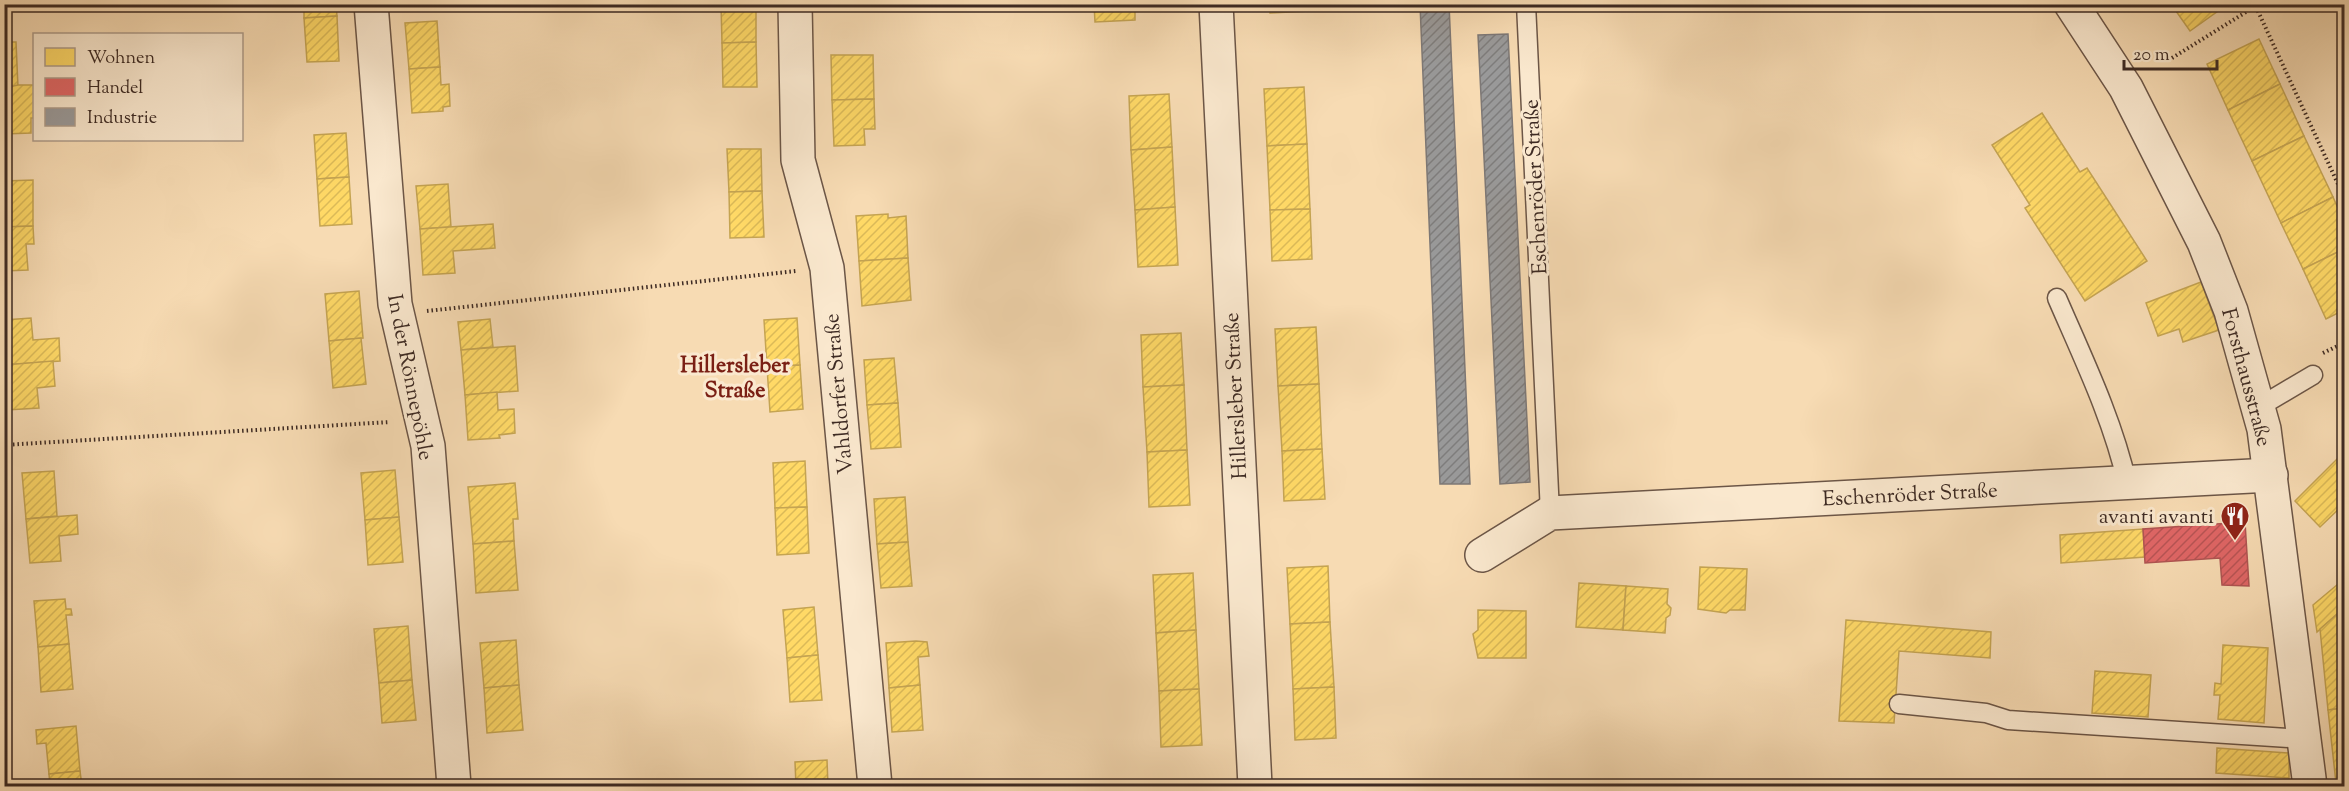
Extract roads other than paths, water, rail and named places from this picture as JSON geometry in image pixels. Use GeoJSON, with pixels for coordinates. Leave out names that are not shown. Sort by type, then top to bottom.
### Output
{"type":"FeatureCollection","features":[{"type":"Feature","properties":{"kind":"street","name":"In der Rönnepöhle"},"geometry":{"type":"LineString","coordinates":[[370,4],[397,314],[424,420],[428,446],[454,786]]}},
{"type":"Feature","properties":{"kind":"street","name":"Vahldorfer Straße"},"geometry":{"type":"LineString","coordinates":[[795,4],[798,160],[826,268],[875,786]]}},
{"type":"Feature","properties":{"kind":"street","name":"Hillersleber Straße"},"geometry":{"type":"LineString","coordinates":[[1216,4],[1255,786]]}},
{"type":"Feature","properties":{"kind":"street","name":"Forsthausstraße"},"geometry":{"type":"LineString","coordinates":[[2071,4],[2126,88],[2204,243],[2231,311],[2259,406],[2271,475],[2310,786]]}},
{"type":"Feature","properties":{"kind":"street","name":"Eschenröder Straße"},"geometry":{"type":"LineString","coordinates":[[1482,555],[1550,513],[2271,475]]}},
{"type":"Feature","properties":{"kind":"lane","name":"Eschenröder Straße"},"geometry":{"type":"LineString","coordinates":[[1526,4],[1550,513]]}},
{"type":"Feature","properties":{"kind":"lane"},"geometry":{"type":"LineString","coordinates":[[2057,298],[2087,367],[2122,462],[2127,483]]}},
{"type":"Feature","properties":{"kind":"lane"},"geometry":{"type":"LineString","coordinates":[[2259,406],[2313,375]]}},
{"type":"Feature","properties":{"kind":"lane"},"geometry":{"type":"LineString","coordinates":[[1899,704],[1986,712],[2008,720],[2304,739]]}},
{"type":"Feature","properties":{"kind":"place","name":"avanti avanti"},"geometry":{"type":"Point","coordinates":[2235,542]}},
{"type":"Feature","properties":{"kind":"district","name":"Hillersleber Straße"},"geometry":{"type":"Point","coordinates":[735,376]}}]}
